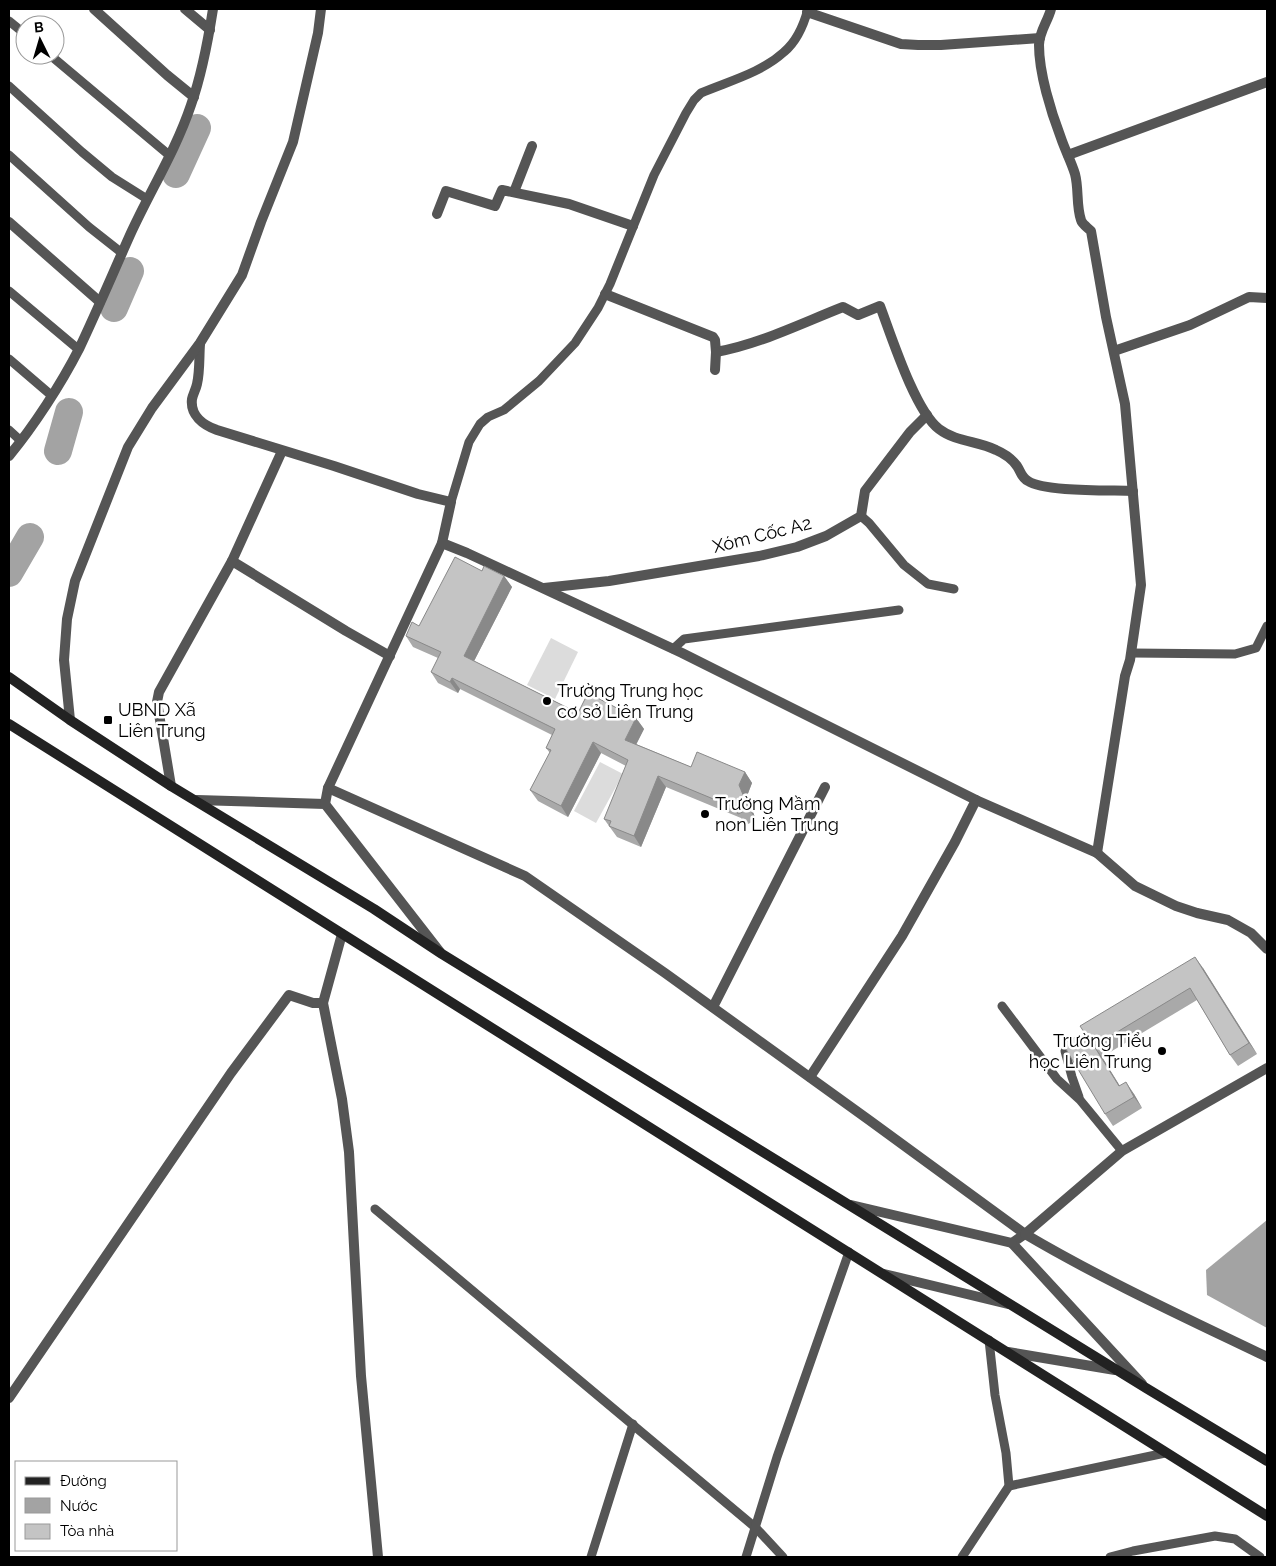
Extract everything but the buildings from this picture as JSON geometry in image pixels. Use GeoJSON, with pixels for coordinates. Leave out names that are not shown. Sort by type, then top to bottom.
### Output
{"type":"FeatureCollection","features":[{"type":"Feature","properties":{"kind":"main road"},"geometry":{"type":"LineString","coordinates":[[9,677],[70,720],[171,786],[374,909],[442,954],[1116,1370],[1267,1461]]}},
{"type":"Feature","properties":{"kind":"main road"},"geometry":{"type":"LineString","coordinates":[[10,726],[1267,1516]]}},
{"type":"Feature","properties":{"kind":"street"},"geometry":{"type":"LineString","coordinates":[[94,9],[167,75],[194,96]]}},
{"type":"Feature","properties":{"kind":"street"},"geometry":{"type":"LineString","coordinates":[[185,9],[210,30]]}},
{"type":"Feature","properties":{"kind":"street"},"geometry":{"type":"LineString","coordinates":[[9,456],[51,395],[78,350],[146,198],[185,121],[194,96],[210,30],[213,9]]}},
{"type":"Feature","properties":{"kind":"street"},"geometry":{"type":"LineString","coordinates":[[70,720],[64,660],[67,619],[74,581],[128,447],[152,408],[200,343],[242,275],[292,142],[318,33],[321,9]]}},
{"type":"Feature","properties":{"kind":"street"},"geometry":{"type":"LineString","coordinates":[[1051,9],[1040,38],[1040,56],[1046,90],[1061,139],[1076,176],[1081,221],[1090,230],[1106,316],[1126,404],[1141,585],[1132,654],[1125,676],[1097,853]]}},
{"type":"Feature","properties":{"kind":"street"},"geometry":{"type":"LineString","coordinates":[[808,10],[901,44],[942,45],[1040,38]]}},
{"type":"Feature","properties":{"kind":"street"},"geometry":{"type":"LineString","coordinates":[[1068,154],[1267,82]]}},
{"type":"Feature","properties":{"kind":"street"},"geometry":{"type":"LineString","coordinates":[[514,192],[532,146]]}},
{"type":"Feature","properties":{"kind":"street"},"geometry":{"type":"LineString","coordinates":[[437,214],[446,191],[495,206],[502,190],[569,204],[633,226]]}},
{"type":"Feature","properties":{"kind":"street"},"geometry":{"type":"LineString","coordinates":[[9,222],[100,302]]}},
{"type":"Feature","properties":{"kind":"street"},"geometry":{"type":"LineString","coordinates":[[605,294],[713,337],[716,352],[714,370]]}},
{"type":"Feature","properties":{"kind":"street"},"geometry":{"type":"LineString","coordinates":[[1114,351],[1190,325],[1249,297],[1267,298]]}},
{"type":"Feature","properties":{"kind":"street"},"geometry":{"type":"LineString","coordinates":[[716,352],[768,336],[843,307],[858,315],[880,306],[902,364],[930,421],[939,430],[968,442],[987,446],[1006,456],[1017,466],[1021,476],[1030,482],[1055,488],[1133,491]]}},
{"type":"Feature","properties":{"kind":"street"},"geometry":{"type":"LineString","coordinates":[[200,343],[197,384],[192,399],[193,411],[199,420],[208,427],[418,494],[451,502],[442,543],[328,788],[325,804],[442,954]]}},
{"type":"Feature","properties":{"kind":"street"},"geometry":{"type":"LineString","coordinates":[[862,516],[865,491],[910,432],[927,415]]}},
{"type":"Feature","properties":{"kind":"street"},"geometry":{"type":"LineString","coordinates":[[171,786],[157,702],[159,692],[232,561],[282,451]]}},
{"type":"Feature","properties":{"kind":"street","name":"Xóm Cốc A2"},"geometry":{"type":"LineString","coordinates":[[543,588],[609,581],[759,556],[812,542],[862,516]]}},
{"type":"Feature","properties":{"kind":"street"},"geometry":{"type":"LineString","coordinates":[[442,543],[673,649],[976,800],[1097,853],[1135,886],[1176,906],[1228,920],[1251,933],[1267,949]]}},
{"type":"Feature","properties":{"kind":"street"},"geometry":{"type":"LineString","coordinates":[[232,561],[390,656]]}},
{"type":"Feature","properties":{"kind":"street"},"geometry":{"type":"LineString","coordinates":[[713,1007],[825,787]]}},
{"type":"Feature","properties":{"kind":"street"},"geometry":{"type":"LineString","coordinates":[[328,788],[525,876],[713,1007],[1025,1234],[1075,1263],[1267,1357]]}},
{"type":"Feature","properties":{"kind":"street"},"geometry":{"type":"LineString","coordinates":[[197,800],[325,804]]}},
{"type":"Feature","properties":{"kind":"street"},"geometry":{"type":"LineString","coordinates":[[810,1077],[902,936],[955,842],[976,800]]}},
{"type":"Feature","properties":{"kind":"street"},"geometry":{"type":"LineString","coordinates":[[342,934],[323,1003],[342,1099],[349,1152],[361,1376],[378,1557]]}},
{"type":"Feature","properties":{"kind":"street"},"geometry":{"type":"LineString","coordinates":[[9,1398],[231,1073],[289,995],[313,1003],[323,1003]]}},
{"type":"Feature","properties":{"kind":"street"},"geometry":{"type":"LineString","coordinates":[[1012,1243],[1122,1151],[1267,1068]]}},
{"type":"Feature","properties":{"kind":"street"},"geometry":{"type":"LineString","coordinates":[[850,1205],[1012,1243],[1146,1388]]}},
{"type":"Feature","properties":{"kind":"street"},"geometry":{"type":"LineString","coordinates":[[883,1274],[1011,1305]]}},
{"type":"Feature","properties":{"kind":"street"},"geometry":{"type":"LineString","coordinates":[[1008,1352],[1116,1370]]}},
{"type":"Feature","properties":{"kind":"lane"},"geometry":{"type":"LineString","coordinates":[[451,502],[469,442],[480,424],[488,417],[504,410],[539,381],[575,343],[598,308],[654,175],[694,100],[701,93],[760,69],[785,52],[795,40],[808,10]]}},
{"type":"Feature","properties":{"kind":"lane"},"geometry":{"type":"LineString","coordinates":[[62,65],[169,155]]}},
{"type":"Feature","properties":{"kind":"lane"},"geometry":{"type":"LineString","coordinates":[[9,86],[112,177],[146,198]]}},
{"type":"Feature","properties":{"kind":"lane"},"geometry":{"type":"LineString","coordinates":[[9,155],[89,227],[122,253]]}},
{"type":"Feature","properties":{"kind":"lane"},"geometry":{"type":"LineString","coordinates":[[9,291],[78,350]]}},
{"type":"Feature","properties":{"kind":"lane"},"geometry":{"type":"LineString","coordinates":[[9,359],[51,395]]}},
{"type":"Feature","properties":{"kind":"lane"},"geometry":{"type":"LineString","coordinates":[[9,430],[21,441]]}},
{"type":"Feature","properties":{"kind":"lane"},"geometry":{"type":"LineString","coordinates":[[862,516],[904,565],[928,584],[954,589]]}},
{"type":"Feature","properties":{"kind":"lane"},"geometry":{"type":"LineString","coordinates":[[673,649],[684,639],[899,610]]}},
{"type":"Feature","properties":{"kind":"lane"},"geometry":{"type":"LineString","coordinates":[[1132,654],[1235,654],[1256,648],[1267,626]]}},
{"type":"Feature","properties":{"kind":"lane"},"geometry":{"type":"LineString","coordinates":[[1002,1006],[1057,1079],[1080,1100],[1122,1151]]}},
{"type":"Feature","properties":{"kind":"lane"},"geometry":{"type":"LineString","coordinates":[[1065,1051],[1080,1100]]}},
{"type":"Feature","properties":{"kind":"lane"},"geometry":{"type":"LineString","coordinates":[[376,1209],[756,1528],[783,1557]]}},
{"type":"Feature","properties":{"kind":"lane"},"geometry":{"type":"LineString","coordinates":[[746,1557],[777,1457],[849,1252]]}},
{"type":"Feature","properties":{"kind":"lane"},"geometry":{"type":"LineString","coordinates":[[962,1557],[1009,1486],[1006,1453],[995,1395],[989,1340]]}},
{"type":"Feature","properties":{"kind":"lane"},"geometry":{"type":"LineString","coordinates":[[591,1557],[633,1424]]}},
{"type":"Feature","properties":{"kind":"lane"},"geometry":{"type":"LineString","coordinates":[[1009,1486],[1166,1453]]}},
{"type":"Feature","properties":{"kind":"lane"},"geometry":{"type":"LineString","coordinates":[[1110,1557],[1215,1536],[1235,1540],[1260,1557]]}},
{"type":"Feature","properties":{"kind":"shaded area"},"geometry":{"type":"Polygon","coordinates":[[[551,638],[578,652],[555,699],[527,685],[551,638]]]}},
{"type":"Feature","properties":{"kind":"shaded area"},"geometry":{"type":"Polygon","coordinates":[[[600,762],[623,774],[596,823],[574,811],[600,762]]]}},
{"type":"Feature","properties":{"kind":"water"},"geometry":{"type":"Polygon","coordinates":[[[1267,1220],[1267,1328],[1207,1295],[1206,1270],[1267,1220]]]}},
{"type":"Feature","properties":{"kind":"waterway"},"geometry":{"type":"LineString","coordinates":[[176,174],[197,128]]}},
{"type":"Feature","properties":{"kind":"waterway"},"geometry":{"type":"LineString","coordinates":[[114,308],[130,271]]}},
{"type":"Feature","properties":{"kind":"waterway"},"geometry":{"type":"LineString","coordinates":[[58,451],[69,412]]}},
{"type":"Feature","properties":{"kind":"waterway"},"geometry":{"type":"LineString","coordinates":[[9,573],[30,537]]}},
{"type":"Feature","properties":{"kind":"place","name":"Trường Trung học cơ sở Liên Trung"},"geometry":{"type":"Point","coordinates":[547,701]}},
{"type":"Feature","properties":{"kind":"place","name":"UBND Xã Liên Trung"},"geometry":{"type":"Point","coordinates":[108,720]}},
{"type":"Feature","properties":{"kind":"place","name":"Trường Mầm non Liên Trung"},"geometry":{"type":"Point","coordinates":[705,814]}},
{"type":"Feature","properties":{"kind":"place","name":"Trường Tiểu học Liên Trung"},"geometry":{"type":"Point","coordinates":[1162,1051]}}]}
